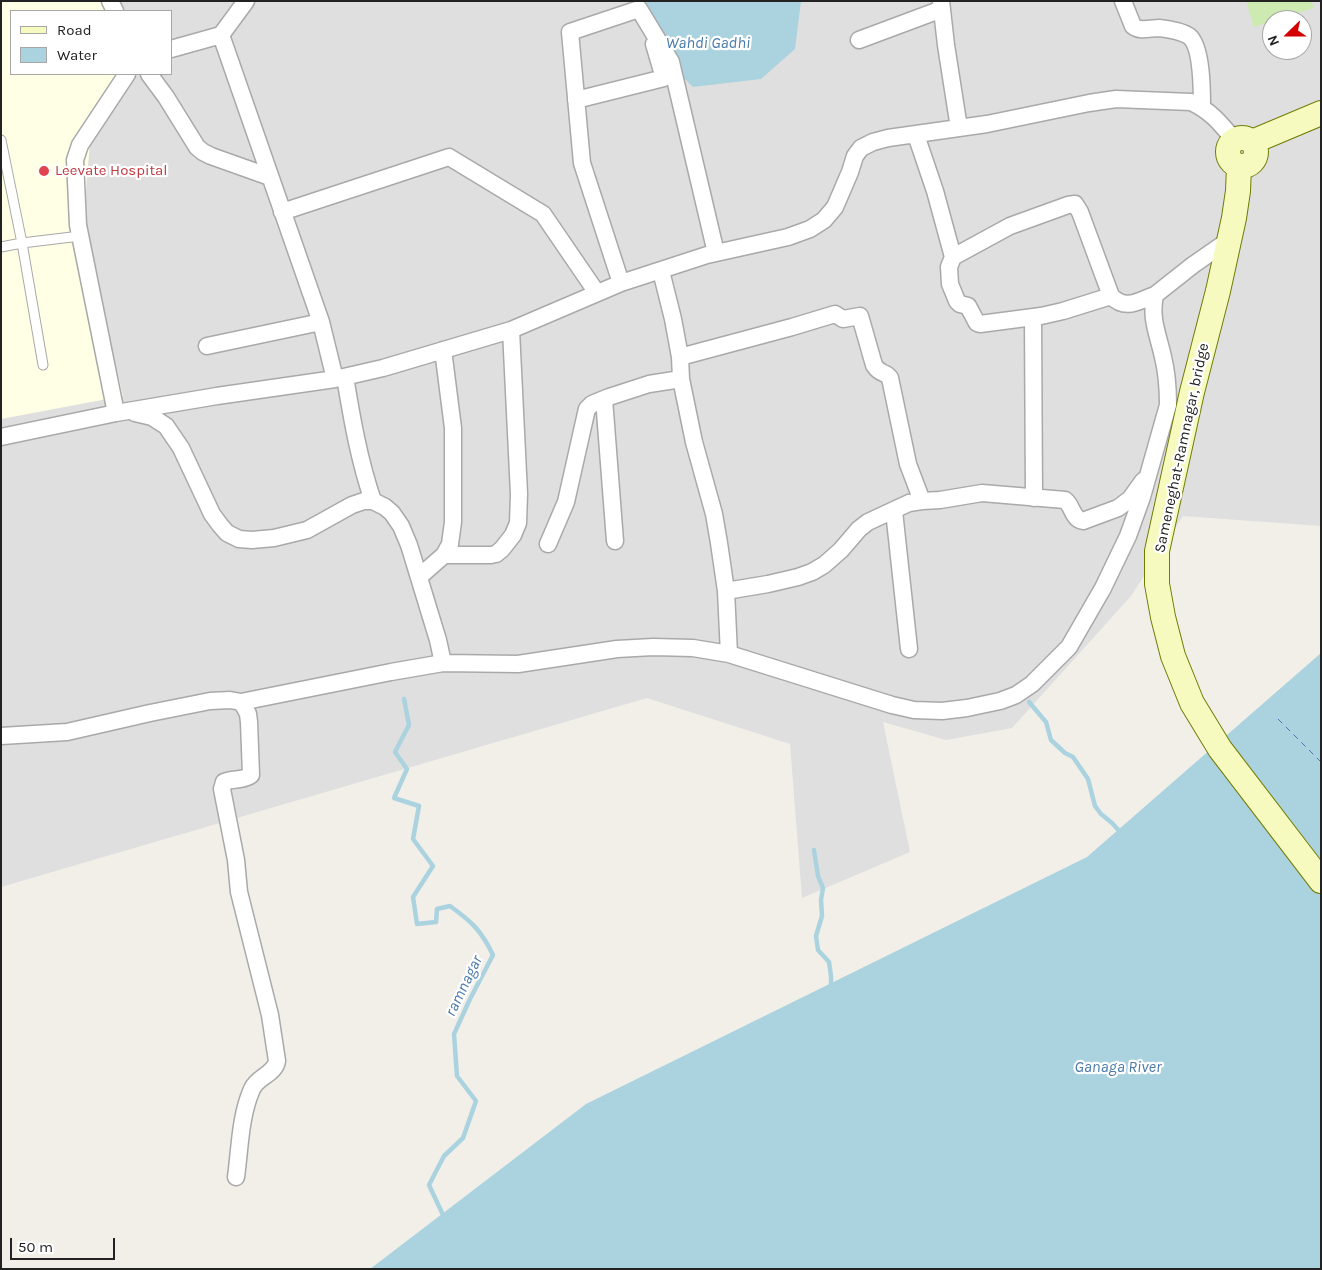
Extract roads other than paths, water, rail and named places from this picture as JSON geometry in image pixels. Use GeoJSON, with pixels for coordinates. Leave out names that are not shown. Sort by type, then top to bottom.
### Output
{"type":"FeatureCollection","features":[{"type":"Feature","properties":{"kind":"main road"},"geometry":{"type":"LineString","coordinates":[[1244,141],[1321,113]]}},
{"type":"Feature","properties":{"kind":"main road","name":"Sameneghat-Ramnagar, bridge"},"geometry":{"type":"LineString","coordinates":[[1244,141],[1256,148],[1256,156],[1246,166],[1239,166],[1234,218],[1218,291],[1192,392],[1157,551],[1157,584],[1173,656],[1192,703],[1220,749],[1321,881]]}},
{"type":"Feature","properties":{"kind":"street"},"geometry":{"type":"LineString","coordinates":[[172,49],[221,35],[245,1]]}},
{"type":"Feature","properties":{"kind":"street"},"geometry":{"type":"LineString","coordinates":[[1123,1],[1135,28],[1158,28],[1178,32],[1189,36],[1192,40],[1196,47],[1200,72],[1202,107]]}},
{"type":"Feature","properties":{"kind":"street"},"geometry":{"type":"LineString","coordinates":[[859,40],[942,5],[946,45],[959,128]]}},
{"type":"Feature","properties":{"kind":"street"},"geometry":{"type":"LineString","coordinates":[[621,283],[582,163],[570,32],[639,9],[671,62],[716,253]]}},
{"type":"Feature","properties":{"kind":"street"},"geometry":{"type":"LineString","coordinates":[[576,100],[664,78],[648,24]]}},
{"type":"Feature","properties":{"kind":"street"},"geometry":{"type":"LineString","coordinates":[[221,35],[340,378],[373,501]]}},
{"type":"Feature","properties":{"kind":"street"},"geometry":{"type":"LineString","coordinates":[[122,412],[80,236],[76,205],[75,160],[80,145],[126,75]]}},
{"type":"Feature","properties":{"kind":"street"},"geometry":{"type":"LineString","coordinates":[[150,75],[166,97],[197,147],[211,156],[270,177]]}},
{"type":"Feature","properties":{"kind":"street"},"geometry":{"type":"LineString","coordinates":[[1,437],[122,412],[340,378],[383,368],[511,330],[621,283],[716,253],[788,237],[810,229],[824,220],[835,207],[856,156],[862,148],[873,142],[888,138],[987,124],[1116,99],[1191,102],[1202,107],[1244,141]]}},
{"type":"Feature","properties":{"kind":"street"},"geometry":{"type":"LineString","coordinates":[[916,135],[935,190],[953,257],[949,267],[950,284],[957,301],[968,306],[979,324],[1063,311],[1111,296]]}},
{"type":"Feature","properties":{"kind":"street"},"geometry":{"type":"LineString","coordinates":[[282,212],[449,157],[543,214],[597,293]]}},
{"type":"Feature","properties":{"kind":"street"},"geometry":{"type":"LineString","coordinates":[[953,257],[1010,226],[1075,204],[1080,212],[1111,296],[1117,302],[1131,304],[1155,295],[1229,240]]}},
{"type":"Feature","properties":{"kind":"street"},"geometry":{"type":"LineString","coordinates":[[661,271],[673,319],[694,442],[714,514],[726,590],[728,654]]}},
{"type":"Feature","properties":{"kind":"street"},"geometry":{"type":"LineString","coordinates":[[1,736],[67,732],[150,713],[210,702],[230,700],[241,702],[443,663],[518,664],[617,649],[652,647],[693,648],[728,654],[892,705],[914,710],[942,711],[967,708],[1000,701],[1016,695],[1032,684],[1069,647],[1103,588],[1128,536],[1142,498],[1168,405],[1163,358],[1154,325],[1152,308],[1155,295]]}},
{"type":"Feature","properties":{"kind":"street"},"geometry":{"type":"LineString","coordinates":[[680,357],[835,314],[843,319],[860,316],[874,365],[877,370],[890,378],[908,464],[922,501]]}},
{"type":"Feature","properties":{"kind":"street"},"geometry":{"type":"LineString","coordinates":[[1033,317],[1034,498]]}},
{"type":"Feature","properties":{"kind":"street"},"geometry":{"type":"LineString","coordinates":[[207,346],[321,322]]}},
{"type":"Feature","properties":{"kind":"street"},"geometry":{"type":"LineString","coordinates":[[444,555],[496,554],[513,535],[518,523],[519,494],[511,330]]}},
{"type":"Feature","properties":{"kind":"street"},"geometry":{"type":"LineString","coordinates":[[419,577],[444,555],[450,544],[453,522],[453,428],[443,350]]}},
{"type":"Feature","properties":{"kind":"street"},"geometry":{"type":"LineString","coordinates":[[548,544],[566,502],[587,409],[592,404],[604,399],[650,384],[682,379]]}},
{"type":"Feature","properties":{"kind":"street"},"geometry":{"type":"LineString","coordinates":[[604,399],[615,541]]}},
{"type":"Feature","properties":{"kind":"street"},"geometry":{"type":"LineString","coordinates":[[122,412],[152,417],[166,426],[181,448],[212,514],[227,533],[239,539],[274,538],[307,530],[352,505],[364,501],[373,501],[385,507],[401,526],[409,545],[438,640],[443,663]]}},
{"type":"Feature","properties":{"kind":"street"},"geometry":{"type":"LineString","coordinates":[[726,590],[768,584],[812,572],[824,565],[859,528],[909,503],[982,493],[1066,500],[1074,515],[1083,521],[1118,508],[1130,498],[1150,472]]}},
{"type":"Feature","properties":{"kind":"street"},"geometry":{"type":"LineString","coordinates":[[894,511],[909,649]]}},
{"type":"Feature","properties":{"kind":"street"},"geometry":{"type":"LineString","coordinates":[[236,1177],[244,1117],[251,1090],[257,1080],[275,1067],[277,1061],[270,1015],[239,892],[236,860],[222,789],[224,782],[248,777],[252,772],[249,722],[241,702]]}},
{"type":"Feature","properties":{"kind":"lane"},"geometry":{"type":"LineString","coordinates":[[1,140],[22,243],[42,365]]}},
{"type":"Feature","properties":{"kind":"lane"},"geometry":{"type":"LineString","coordinates":[[1,248],[22,243],[80,236]]}},
{"type":"Feature","properties":{"kind":"water","name":"Wahdi Gadhi"},"geometry":{"type":"Polygon","coordinates":[[[643,1],[801,1],[795,49],[761,79],[693,87],[660,55],[642,11],[643,1]]]}},
{"type":"Feature","properties":{"kind":"water","name":"Ganaga River"},"geometry":{"type":"Polygon","coordinates":[[[1321,653],[1321,1269],[370,1269],[586,1104],[1087,857],[1321,653]]]}},
{"type":"Feature","properties":{"kind":"waterway","name":"ramnagar"},"geometry":{"type":"LineString","coordinates":[[404,699],[409,725],[395,752],[407,769],[394,798],[419,806],[413,839],[433,866],[413,897],[417,924],[436,922],[437,909],[450,906],[475,927],[493,955],[454,1034],[457,1076],[476,1101],[463,1138],[444,1156],[429,1185],[444,1217]]}},
{"type":"Feature","properties":{"kind":"waterway","name":"ramnagar"},"geometry":{"type":"LineString","coordinates":[[1029,702],[1046,722],[1051,740],[1065,753],[1073,757],[1088,779],[1095,806],[1122,834]]}},
{"type":"Feature","properties":{"kind":"waterway","name":"ramnagar"},"geometry":{"type":"LineString","coordinates":[[814,850],[818,876],[823,888],[821,900],[822,916],[816,936],[818,950],[829,962],[831,987]]}},
{"type":"Feature","properties":{"kind":"place","name":"Leevate Hospital"},"geometry":{"type":"Point","coordinates":[44,171]}}]}
